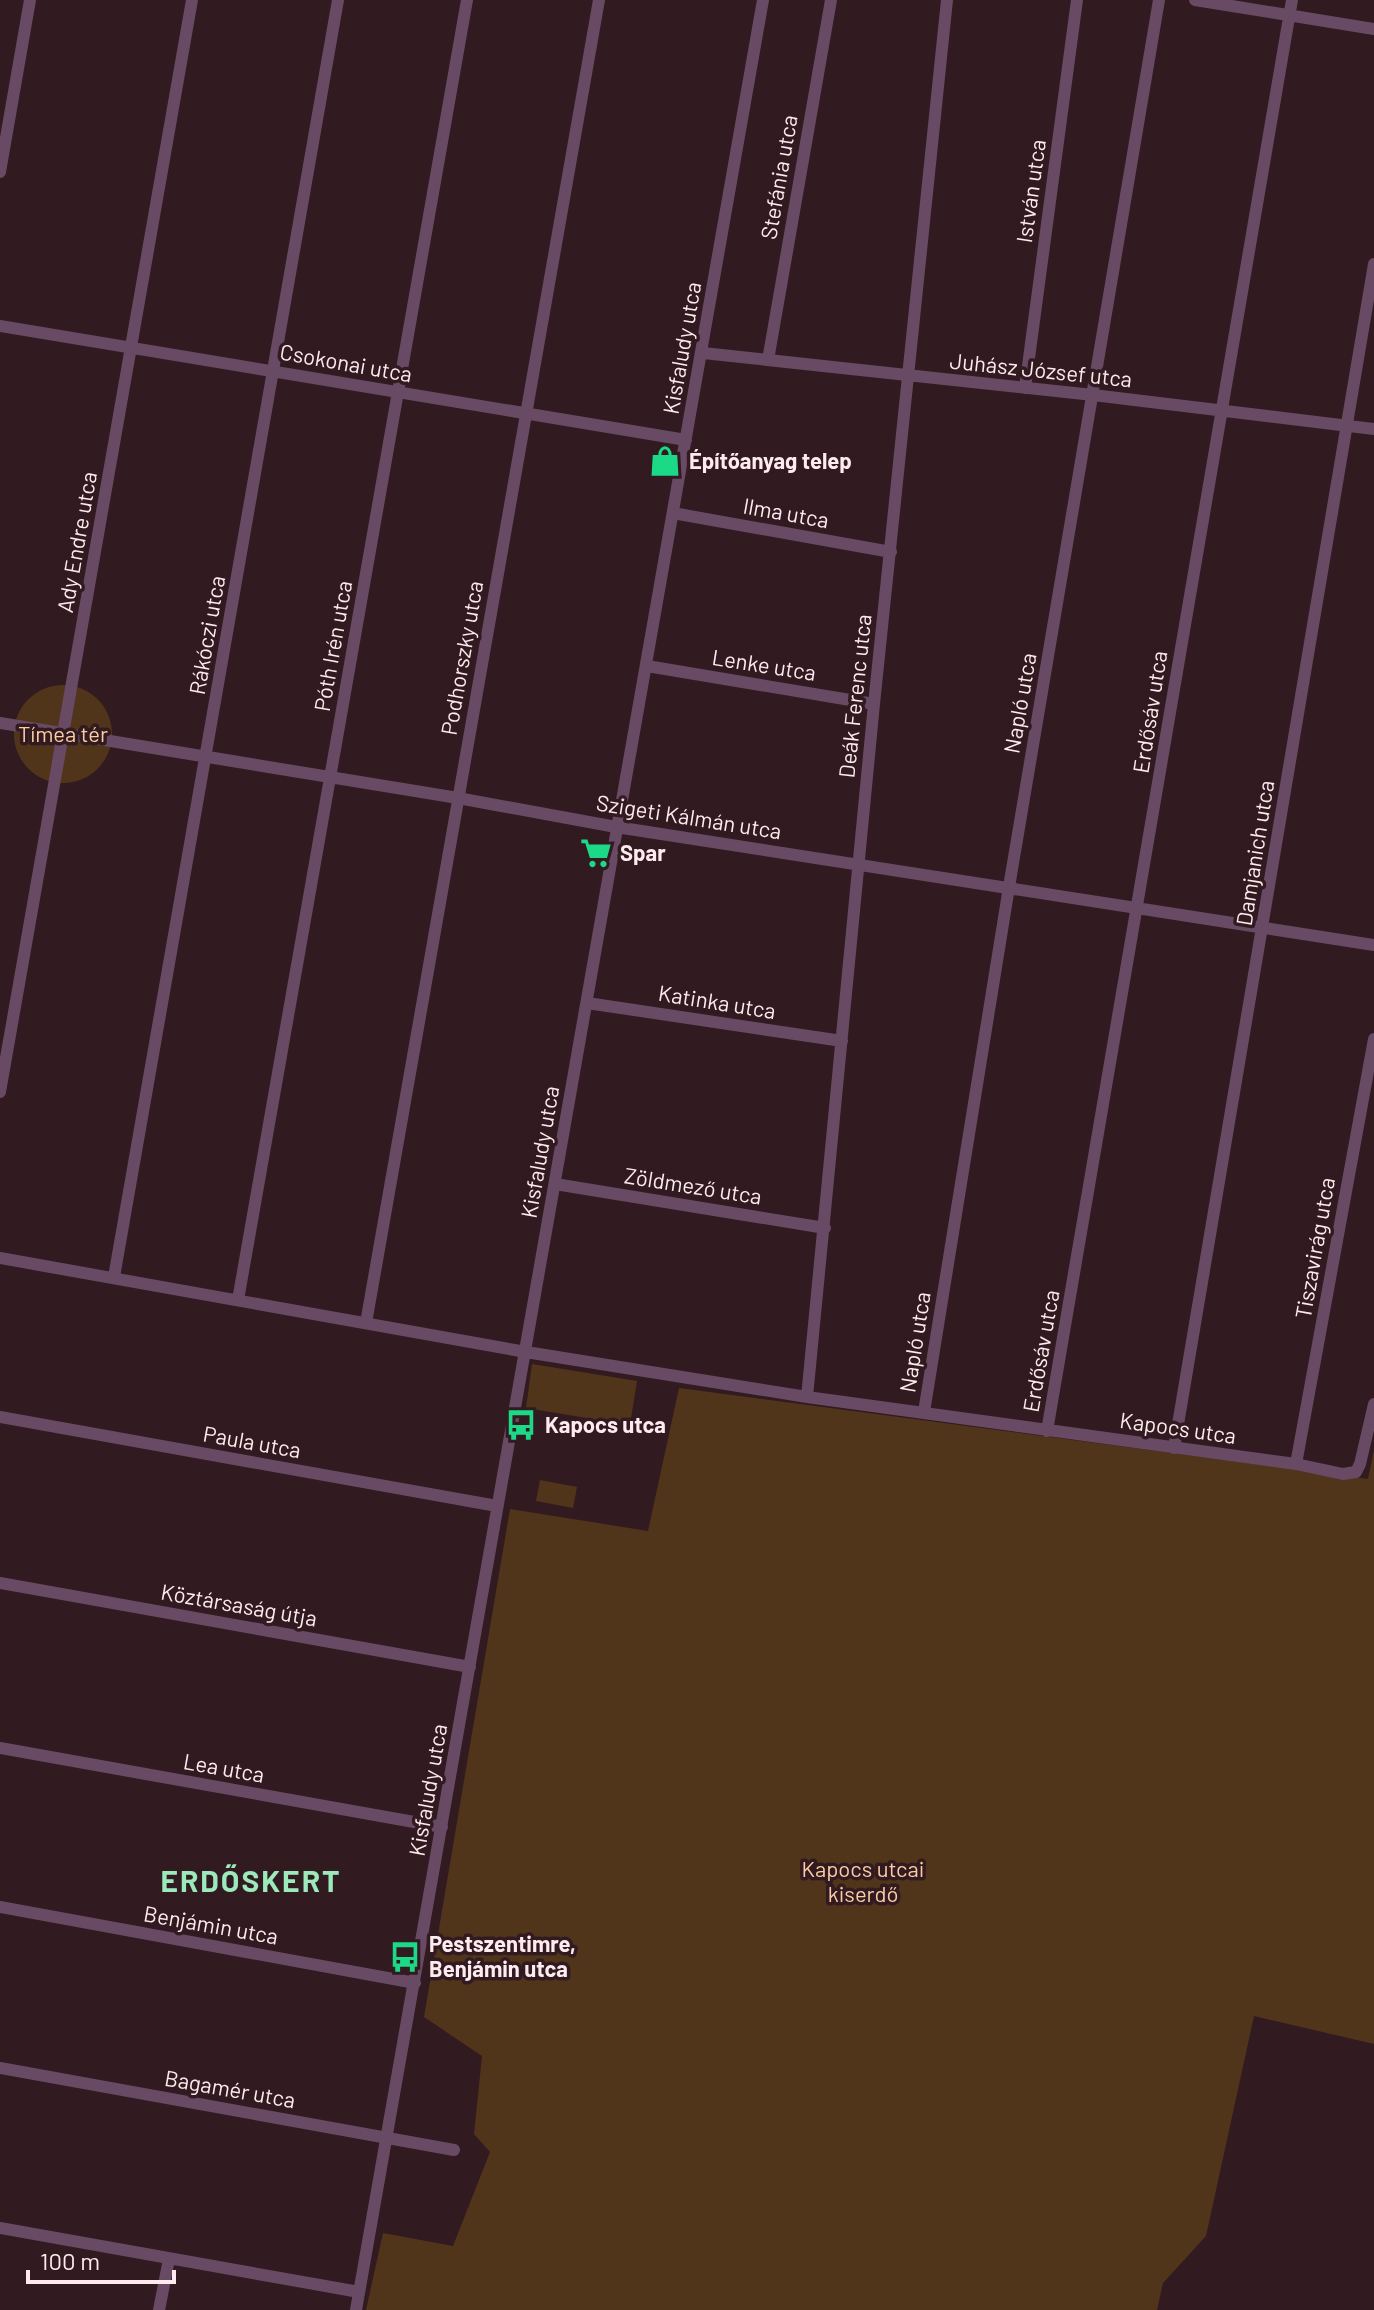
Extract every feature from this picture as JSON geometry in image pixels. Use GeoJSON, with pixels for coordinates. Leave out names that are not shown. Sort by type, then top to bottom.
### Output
{"type":"FeatureCollection","features":[{"type":"Feature","properties":{"kind":"street"},"geometry":{"type":"LineString","coordinates":[[0,172],[30,0]]}},
{"type":"Feature","properties":{"kind":"street","name":"Ady Endre utca"},"geometry":{"type":"LineString","coordinates":[[0,1092],[192,0]]}},
{"type":"Feature","properties":{"kind":"street","name":"Rákóczi utca"},"geometry":{"type":"LineString","coordinates":[[114,1277],[338,0]]}},
{"type":"Feature","properties":{"kind":"street","name":"Póth Irén utca"},"geometry":{"type":"LineString","coordinates":[[238,1300],[467,0]]}},
{"type":"Feature","properties":{"kind":"street","name":"Podhorszky utca"},"geometry":{"type":"LineString","coordinates":[[366,1323],[599,0]]}},
{"type":"Feature","properties":{"kind":"street","name":"Kisfaludy utca"},"geometry":{"type":"LineString","coordinates":[[356,2310],[763,0]]}},
{"type":"Feature","properties":{"kind":"street","name":"Stefánia utca"},"geometry":{"type":"LineString","coordinates":[[768,360],[831,0]]}},
{"type":"Feature","properties":{"kind":"street","name":"Deák Ferenc utca"},"geometry":{"type":"LineString","coordinates":[[807,1397],[874,704],[947,0]]}},
{"type":"Feature","properties":{"kind":"street","name":"István utca"},"geometry":{"type":"LineString","coordinates":[[1025,388],[1077,0]]}},
{"type":"Feature","properties":{"kind":"street","name":"Napló utca"},"geometry":{"type":"LineString","coordinates":[[924,1412],[1159,0]]}},
{"type":"Feature","properties":{"kind":"street"},"geometry":{"type":"LineString","coordinates":[[1195,0],[1374,29]]}},
{"type":"Feature","properties":{"kind":"street","name":"Erdősáv utca"},"geometry":{"type":"LineString","coordinates":[[1047,1431],[1292,0]]}},
{"type":"Feature","properties":{"kind":"street","name":"Damjanich utca"},"geometry":{"type":"LineString","coordinates":[[1174,1448],[1374,264]]}},
{"type":"Feature","properties":{"kind":"street","name":"Csokonai utca"},"geometry":{"type":"LineString","coordinates":[[0,326],[686,440]]}},
{"type":"Feature","properties":{"kind":"street","name":"Juhász József utca"},"geometry":{"type":"LineString","coordinates":[[703,353],[1374,429]]}},
{"type":"Feature","properties":{"kind":"street","name":"Ilma utca"},"geometry":{"type":"LineString","coordinates":[[673,513],[891,552]]}},
{"type":"Feature","properties":{"kind":"street","name":"Lenke utca"},"geometry":{"type":"LineString","coordinates":[[647,666],[874,704]]}},
{"type":"Feature","properties":{"kind":"street","name":"Szigeti Kálmán utca"},"geometry":{"type":"LineString","coordinates":[[0,723],[616,827],[1374,945]]}},
{"type":"Feature","properties":{"kind":"street","name":"Katinka utca"},"geometry":{"type":"LineString","coordinates":[[587,1003],[842,1041]]}},
{"type":"Feature","properties":{"kind":"street","name":"Tiszavirág utca"},"geometry":{"type":"LineString","coordinates":[[1296,1464],[1374,1039]]}},
{"type":"Feature","properties":{"kind":"street","name":"Zöldmező utca"},"geometry":{"type":"LineString","coordinates":[[555,1184],[825,1228]]}},
{"type":"Feature","properties":{"kind":"street","name":"Kapocs utca"},"geometry":{"type":"LineString","coordinates":[[0,1258],[526,1352],[807,1397],[1296,1464],[1343,1474],[1356,1472],[1374,1404]]}},
{"type":"Feature","properties":{"kind":"street","name":"Paula utca"},"geometry":{"type":"LineString","coordinates":[[0,1417],[497,1506]]}},
{"type":"Feature","properties":{"kind":"street","name":"Köztársaság útja"},"geometry":{"type":"LineString","coordinates":[[0,1583],[470,1667]]}},
{"type":"Feature","properties":{"kind":"street","name":"Lea utca"},"geometry":{"type":"LineString","coordinates":[[0,1748],[442,1827]]}},
{"type":"Feature","properties":{"kind":"street","name":"Benjámin utca"},"geometry":{"type":"LineString","coordinates":[[0,1907],[415,1983]]}},
{"type":"Feature","properties":{"kind":"street","name":"Bagamér utca"},"geometry":{"type":"LineString","coordinates":[[0,2068],[454,2150]]}},
{"type":"Feature","properties":{"kind":"street"},"geometry":{"type":"LineString","coordinates":[[0,2228],[359,2292]]}},
{"type":"Feature","properties":{"kind":"street"},"geometry":{"type":"LineString","coordinates":[[159,2310],[169,2259]]}},
{"type":"Feature","properties":{"kind":"green space","name":"Tímea tér"},"geometry":{"type":"Polygon","coordinates":[[[63,685],[82,688],[98,699],[109,715],[112,734],[109,753],[98,769],[82,780],[63,783],[44,780],[28,769],[17,753],[14,734],[17,715],[28,699],[44,688],[63,685]]]}},
{"type":"Feature","properties":{"kind":"green space"},"geometry":{"type":"Polygon","coordinates":[[[532,1364],[637,1381],[630,1425],[526,1408],[532,1364]]]}},
{"type":"Feature","properties":{"kind":"green space","name":"Kapocs utcai kiserdő"},"geometry":{"type":"Polygon","coordinates":[[[679,1388],[1368,1479],[1374,1450],[1374,2044],[1254,2016],[1206,2236],[1163,2283],[1157,2310],[366,2310],[383,2233],[453,2246],[490,2152],[474,2134],[482,2056],[424,2017],[510,1509],[648,1531],[679,1388]]]}},
{"type":"Feature","properties":{"kind":"green space"},"geometry":{"type":"Polygon","coordinates":[[[540,1480],[577,1487],[573,1508],[536,1501],[540,1480]]]}},
{"type":"Feature","properties":{"kind":"place","name":"Építőanyag telep"},"geometry":{"type":"Point","coordinates":[665,461]}},
{"type":"Feature","properties":{"kind":"place","name":"Spar"},"geometry":{"type":"Point","coordinates":[596,853]}},
{"type":"Feature","properties":{"kind":"place","name":"Kapocs utca"},"geometry":{"type":"Point","coordinates":[521,1425]}},
{"type":"Feature","properties":{"kind":"place","name":"Pestszentimre, Benjámin utca"},"geometry":{"type":"Point","coordinates":[405,1957]}},
{"type":"Feature","properties":{"kind":"district","name":"ERDŐSKERT"},"geometry":{"type":"Point","coordinates":[251,1882]}}]}
